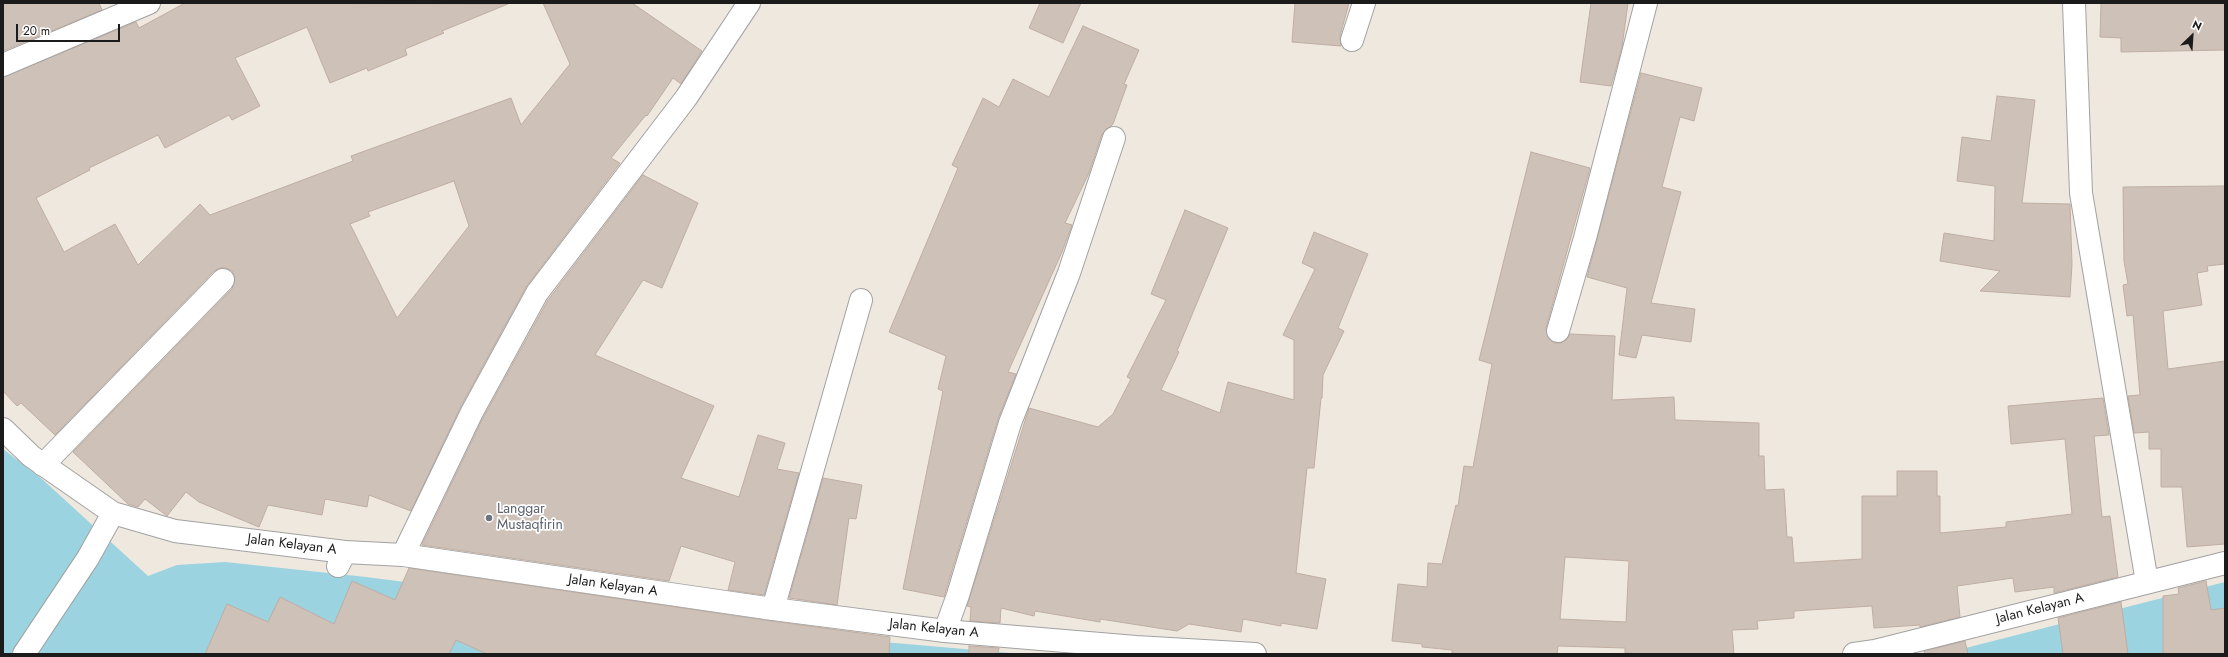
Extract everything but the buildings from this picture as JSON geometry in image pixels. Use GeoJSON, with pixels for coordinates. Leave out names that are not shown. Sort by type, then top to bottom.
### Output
{"type":"FeatureCollection","features":[{"type":"Feature","properties":{"kind":"street"},"geometry":{"type":"LineString","coordinates":[[3,65],[149,3]]}},
{"type":"Feature","properties":{"kind":"street"},"geometry":{"type":"LineString","coordinates":[[403,555],[472,412],[534,299],[686,98],[749,3]]}},
{"type":"Feature","properties":{"kind":"street"},"geometry":{"type":"LineString","coordinates":[[1352,40],[1364,3]]}},
{"type":"Feature","properties":{"kind":"street"},"geometry":{"type":"LineString","coordinates":[[1558,331],[1585,238],[1646,3]]}},
{"type":"Feature","properties":{"kind":"street"},"geometry":{"type":"LineString","coordinates":[[2074,3],[2081,193],[2147,582]]}},
{"type":"Feature","properties":{"kind":"street"},"geometry":{"type":"LineString","coordinates":[[945,632],[958,595],[1010,423],[1069,273],[1114,138]]}},
{"type":"Feature","properties":{"kind":"street"},"geometry":{"type":"LineString","coordinates":[[43,465],[223,280]]}},
{"type":"Feature","properties":{"kind":"street"},"geometry":{"type":"LineString","coordinates":[[773,609],[861,300]]}},
{"type":"Feature","properties":{"kind":"street","name":"Jalan Kelayan A"},"geometry":{"type":"LineString","coordinates":[[3,430],[43,465],[113,513],[175,531],[341,559],[403,555],[773,609],[945,632],[1136,647],[1255,654]]}},
{"type":"Feature","properties":{"kind":"street"},"geometry":{"type":"LineString","coordinates":[[24,654],[88,558],[113,513]]}},
{"type":"Feature","properties":{"kind":"street","name":"Jalan Kelayan A"},"geometry":{"type":"LineString","coordinates":[[1854,654],[1875,651],[2225,563]]}},
{"type":"Feature","properties":{"kind":"water"},"geometry":{"type":"Polygon","coordinates":[[[3,449],[42,479],[148,576],[177,565],[225,562],[366,577],[838,638],[1021,654],[3,654],[3,449]]]}},
{"type":"Feature","properties":{"kind":"water"},"geometry":{"type":"Polygon","coordinates":[[[2225,582],[2225,654],[1942,654],[2225,582]]]}},
{"type":"Feature","properties":{"kind":"place","name":"Langgar Mustaqfirin"},"geometry":{"type":"Point","coordinates":[489,518]}}]}
